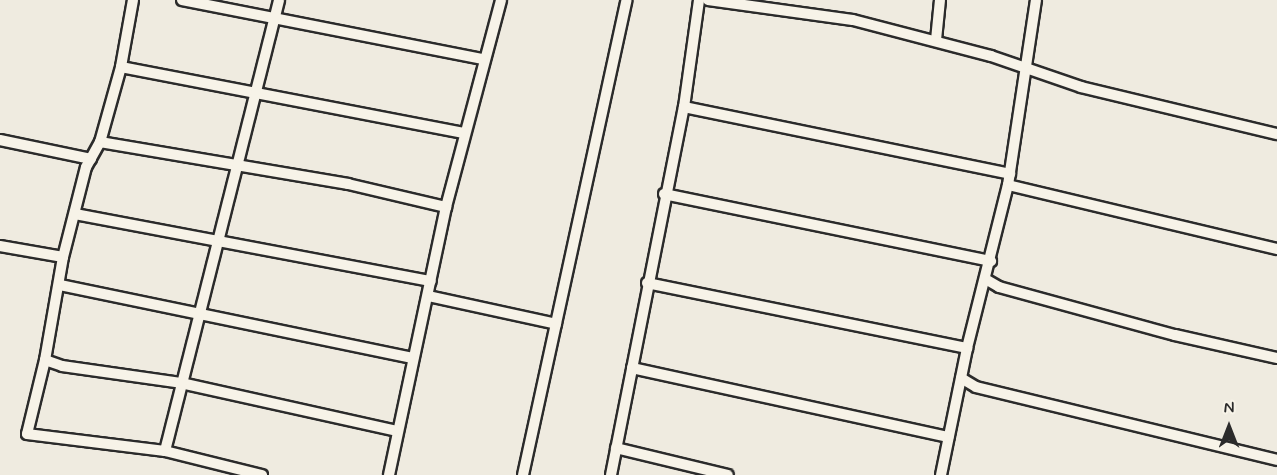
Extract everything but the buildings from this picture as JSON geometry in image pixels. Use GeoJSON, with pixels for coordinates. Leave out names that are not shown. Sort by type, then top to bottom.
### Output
{"type":"FeatureCollection","features":[{"type":"Feature","properties":{"kind":"street"},"geometry":{"type":"LineString","coordinates":[[133,0],[122,67],[100,142],[91,159],[63,257],[60,285],[45,360],[27,434],[165,451],[262,475]]}},
{"type":"Feature","properties":{"kind":"street"},"geometry":{"type":"LineString","coordinates":[[182,0],[273,20],[484,59]]}},
{"type":"Feature","properties":{"kind":"street"},"geometry":{"type":"LineString","coordinates":[[165,451],[279,0]]}},
{"type":"Feature","properties":{"kind":"street"},"geometry":{"type":"LineString","coordinates":[[389,475],[446,207],[501,0]]}},
{"type":"Feature","properties":{"kind":"street"},"geometry":{"type":"LineString","coordinates":[[523,475],[627,0]]}},
{"type":"Feature","properties":{"kind":"street"},"geometry":{"type":"LineString","coordinates":[[611,475],[663,194],[684,107],[699,0]]}},
{"type":"Feature","properties":{"kind":"street"},"geometry":{"type":"LineString","coordinates":[[708,0],[853,20],[936,40],[1027,66],[1081,87],[1277,134]]}},
{"type":"Feature","properties":{"kind":"street"},"geometry":{"type":"LineString","coordinates":[[936,40],[940,0]]}},
{"type":"Feature","properties":{"kind":"street"},"geometry":{"type":"LineString","coordinates":[[941,475],[967,348],[987,280],[1009,179],[1036,0]]}},
{"type":"Feature","properties":{"kind":"street"},"geometry":{"type":"LineString","coordinates":[[122,67],[464,133]]}},
{"type":"Feature","properties":{"kind":"street"},"geometry":{"type":"LineString","coordinates":[[684,107],[1009,179],[1277,249]]}},
{"type":"Feature","properties":{"kind":"street"},"geometry":{"type":"LineString","coordinates":[[0,140],[91,159]]}},
{"type":"Feature","properties":{"kind":"street"},"geometry":{"type":"LineString","coordinates":[[100,142],[239,164],[446,207]]}},
{"type":"Feature","properties":{"kind":"street"},"geometry":{"type":"LineString","coordinates":[[663,194],[991,261]]}},
{"type":"Feature","properties":{"kind":"street"},"geometry":{"type":"LineString","coordinates":[[75,214],[218,238],[431,281]]}},
{"type":"Feature","properties":{"kind":"street"},"geometry":{"type":"LineString","coordinates":[[0,246],[63,257]]}},
{"type":"Feature","properties":{"kind":"street"},"geometry":{"type":"LineString","coordinates":[[987,280],[999,287],[1054,302],[1277,358]]}},
{"type":"Feature","properties":{"kind":"street"},"geometry":{"type":"LineString","coordinates":[[647,283],[967,348]]}},
{"type":"Feature","properties":{"kind":"street"},"geometry":{"type":"LineString","coordinates":[[60,285],[199,311],[413,358]]}},
{"type":"Feature","properties":{"kind":"street"},"geometry":{"type":"LineString","coordinates":[[428,296],[556,324]]}},
{"type":"Feature","properties":{"kind":"street"},"geometry":{"type":"LineString","coordinates":[[45,360],[62,366],[181,383],[398,431]]}},
{"type":"Feature","properties":{"kind":"street"},"geometry":{"type":"LineString","coordinates":[[632,368],[949,437]]}},
{"type":"Feature","properties":{"kind":"street"},"geometry":{"type":"LineString","coordinates":[[961,378],[976,387],[1277,460]]}},
{"type":"Feature","properties":{"kind":"street"},"geometry":{"type":"LineString","coordinates":[[616,448],[728,475]]}}]}
